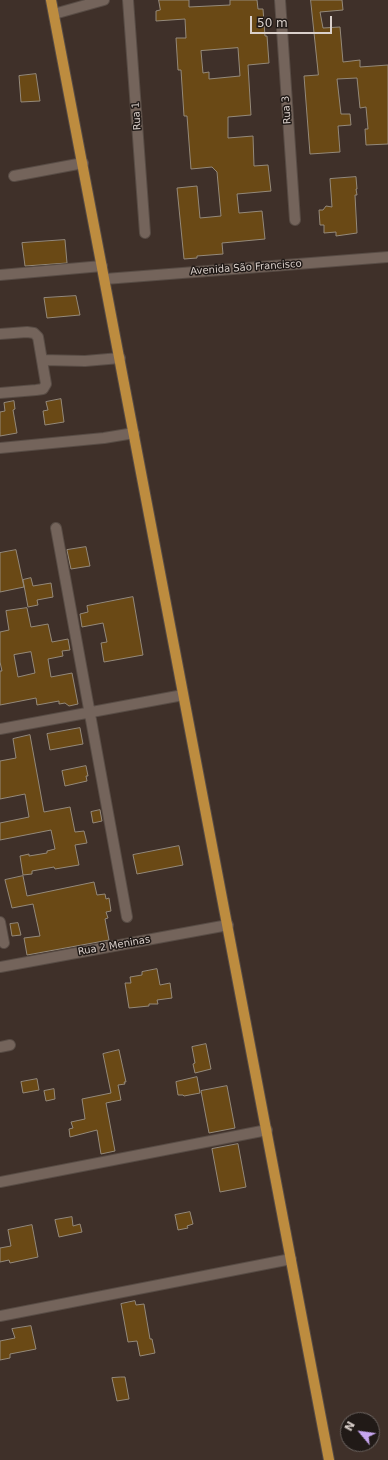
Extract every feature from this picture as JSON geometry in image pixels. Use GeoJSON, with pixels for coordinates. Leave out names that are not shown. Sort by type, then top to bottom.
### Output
{"type":"FeatureCollection","features":[{"type":"Feature","properties":{"kind":"main road"},"geometry":{"type":"LineString","coordinates":[[51,0],[329,1460]]}},
{"type":"Feature","properties":{"kind":"street"},"geometry":{"type":"LineString","coordinates":[[54,14],[104,0]]}},
{"type":"Feature","properties":{"kind":"street","name":"Rua 1"},"geometry":{"type":"LineString","coordinates":[[128,0],[146,233]]}},
{"type":"Feature","properties":{"kind":"street","name":"Rua 3"},"geometry":{"type":"LineString","coordinates":[[280,0],[295,220]]}},
{"type":"Feature","properties":{"kind":"street"},"geometry":{"type":"LineString","coordinates":[[14,176],[83,163]]}},
{"type":"Feature","properties":{"kind":"street","name":"Avenida São Francisco"},"geometry":{"type":"LineString","coordinates":[[105,279],[388,257]]}},
{"type":"Feature","properties":{"kind":"street"},"geometry":{"type":"LineString","coordinates":[[0,275],[102,266]]}},
{"type":"Feature","properties":{"kind":"street"},"geometry":{"type":"LineString","coordinates":[[0,334],[28,332],[34,333],[38,337],[46,384],[42,389],[0,393]]}},
{"type":"Feature","properties":{"kind":"street"},"geometry":{"type":"LineString","coordinates":[[42,360],[120,358]]}},
{"type":"Feature","properties":{"kind":"street"},"geometry":{"type":"LineString","coordinates":[[0,448],[104,438],[134,433]]}},
{"type":"Feature","properties":{"kind":"street"},"geometry":{"type":"LineString","coordinates":[[56,528],[89,713],[128,916]]}},
{"type":"Feature","properties":{"kind":"street"},"geometry":{"type":"LineString","coordinates":[[0,730],[183,695]]}},
{"type":"Feature","properties":{"kind":"street"},"geometry":{"type":"LineString","coordinates":[[0,922],[4,943]]}},
{"type":"Feature","properties":{"kind":"street","name":"Rua 2 Meninas"},"geometry":{"type":"LineString","coordinates":[[0,967],[228,925]]}},
{"type":"Feature","properties":{"kind":"street"},"geometry":{"type":"LineString","coordinates":[[0,1182],[266,1130]]}},
{"type":"Feature","properties":{"kind":"street"},"geometry":{"type":"LineString","coordinates":[[0,1316],[291,1259]]}},
{"type":"Feature","properties":{"kind":"building"},"geometry":{"type":"Polygon","coordinates":[[[159,0],[189,0],[189,7],[230,5],[230,0],[257,0],[258,9],[263,9],[269,63],[248,65],[251,115],[228,117],[228,138],[253,136],[254,166],[268,165],[271,191],[237,194],[239,213],[262,211],[265,239],[222,243],[223,254],[197,256],[197,258],[184,259],[177,188],[197,186],[200,218],[221,216],[217,172],[212,167],[191,169],[187,116],[184,116],[181,70],[178,70],[176,38],[186,38],[185,19],[156,21],[156,11],[160,10],[159,0]],[[238,48],[201,51],[203,73],[209,72],[209,79],[240,76],[238,48]]]}},
{"type":"Feature","properties":{"kind":"building"},"geometry":{"type":"Polygon","coordinates":[[[311,0],[342,0],[343,10],[320,12],[323,28],[340,27],[343,62],[360,60],[360,67],[388,65],[388,144],[366,145],[365,129],[368,129],[366,107],[360,108],[357,78],[337,79],[341,114],[350,114],[351,125],[338,126],[340,152],[310,154],[304,76],[318,75],[311,0]]]}},
{"type":"Feature","properties":{"kind":"building"},"geometry":{"type":"Polygon","coordinates":[[[36,74],[40,101],[21,102],[19,76],[36,74]]]}},
{"type":"Feature","properties":{"kind":"building"},"geometry":{"type":"Polygon","coordinates":[[[356,177],[357,195],[355,195],[357,233],[336,236],[336,232],[324,233],[324,225],[320,225],[319,210],[323,210],[326,206],[332,207],[330,179],[356,177]]]}},
{"type":"Feature","properties":{"kind":"building"},"geometry":{"type":"Polygon","coordinates":[[[65,240],[67,263],[25,266],[22,243],[65,240]]]}},
{"type":"Feature","properties":{"kind":"building"},"geometry":{"type":"Polygon","coordinates":[[[76,296],[80,315],[47,318],[44,298],[76,296]]]}},
{"type":"Feature","properties":{"kind":"building"},"geometry":{"type":"Polygon","coordinates":[[[61,399],[64,422],[45,425],[43,411],[48,410],[46,402],[61,399]]]}},
{"type":"Feature","properties":{"kind":"building"},"geometry":{"type":"Polygon","coordinates":[[[14,401],[15,409],[13,410],[17,433],[0,436],[0,412],[5,411],[4,403],[14,401]]]}},
{"type":"Feature","properties":{"kind":"building"},"geometry":{"type":"Polygon","coordinates":[[[86,547],[90,566],[71,569],[67,550],[86,547]]]}},
{"type":"Feature","properties":{"kind":"building"},"geometry":{"type":"Polygon","coordinates":[[[16,550],[24,587],[0,592],[0,553],[16,550]]]}},
{"type":"Feature","properties":{"kind":"building"},"geometry":{"type":"Polygon","coordinates":[[[31,578],[33,586],[51,583],[53,597],[37,600],[38,605],[28,607],[23,580],[31,578]]]}},
{"type":"Feature","properties":{"kind":"building"},"geometry":{"type":"Polygon","coordinates":[[[133,597],[143,655],[104,662],[101,643],[107,642],[103,623],[82,627],[80,614],[88,612],[87,606],[133,597]]]}},
{"type":"Feature","properties":{"kind":"building"},"geometry":{"type":"Polygon","coordinates":[[[27,608],[31,627],[48,624],[52,642],[68,639],[70,650],[62,651],[63,656],[48,659],[51,677],[72,673],[78,704],[69,706],[65,703],[59,704],[59,701],[37,705],[36,698],[0,705],[0,671],[2,671],[0,662],[0,632],[9,630],[6,611],[27,608]],[[31,652],[14,655],[18,677],[35,673],[31,652]]]}},
{"type":"Feature","properties":{"kind":"building"},"geometry":{"type":"Polygon","coordinates":[[[80,728],[83,744],[50,750],[47,734],[80,728]]]}},
{"type":"Feature","properties":{"kind":"building"},"geometry":{"type":"Polygon","coordinates":[[[30,735],[44,812],[70,807],[75,832],[84,831],[87,843],[75,845],[79,865],[55,869],[54,867],[32,871],[32,874],[23,875],[20,856],[47,853],[47,851],[55,849],[51,830],[0,840],[0,823],[29,817],[25,794],[0,799],[0,761],[16,758],[13,739],[30,735]]]}},
{"type":"Feature","properties":{"kind":"building"},"geometry":{"type":"Polygon","coordinates":[[[86,766],[88,776],[86,776],[87,781],[65,786],[62,771],[86,766]]]}},
{"type":"Feature","properties":{"kind":"building"},"geometry":{"type":"Polygon","coordinates":[[[100,810],[102,821],[93,823],[91,812],[100,810]]]}},
{"type":"Feature","properties":{"kind":"building"},"geometry":{"type":"Polygon","coordinates":[[[179,846],[183,865],[137,874],[133,855],[179,846]]]}},
{"type":"Feature","properties":{"kind":"building"},"geometry":{"type":"Polygon","coordinates":[[[23,876],[27,896],[94,882],[97,895],[105,894],[106,899],[109,898],[111,911],[106,912],[108,918],[105,919],[109,940],[27,955],[24,938],[40,936],[33,904],[12,908],[5,880],[23,876]]]}},
{"type":"Feature","properties":{"kind":"building"},"geometry":{"type":"Polygon","coordinates":[[[18,923],[21,935],[12,936],[10,924],[18,923]]]}},
{"type":"Feature","properties":{"kind":"building"},"geometry":{"type":"Polygon","coordinates":[[[157,969],[160,985],[170,983],[172,998],[157,1000],[158,1004],[149,1004],[149,1006],[129,1008],[125,983],[131,983],[130,977],[142,975],[142,972],[157,969]]]}},
{"type":"Feature","properties":{"kind":"building"},"geometry":{"type":"Polygon","coordinates":[[[206,1044],[211,1069],[195,1073],[192,1047],[206,1044]]]}},
{"type":"Feature","properties":{"kind":"building"},"geometry":{"type":"Polygon","coordinates":[[[119,1050],[126,1082],[124,1082],[125,1084],[118,1085],[121,1100],[106,1103],[115,1151],[101,1154],[97,1130],[70,1137],[69,1129],[73,1128],[71,1122],[85,1119],[82,1099],[111,1093],[103,1054],[119,1050]]]}},
{"type":"Feature","properties":{"kind":"building"},"geometry":{"type":"Polygon","coordinates":[[[197,1077],[200,1093],[184,1096],[178,1095],[176,1082],[197,1077]]]}},
{"type":"Feature","properties":{"kind":"building"},"geometry":{"type":"Polygon","coordinates":[[[37,1079],[39,1090],[23,1093],[21,1082],[37,1079]]]}},
{"type":"Feature","properties":{"kind":"building"},"geometry":{"type":"Polygon","coordinates":[[[227,1086],[235,1128],[209,1133],[201,1091],[227,1086]]]}},
{"type":"Feature","properties":{"kind":"building"},"geometry":{"type":"Polygon","coordinates":[[[54,1089],[55,1099],[46,1101],[44,1091],[54,1089]]]}},
{"type":"Feature","properties":{"kind":"building"},"geometry":{"type":"Polygon","coordinates":[[[238,1144],[246,1187],[220,1192],[212,1149],[238,1144]]]}},
{"type":"Feature","properties":{"kind":"building"},"geometry":{"type":"Polygon","coordinates":[[[190,1212],[193,1224],[187,1226],[188,1228],[178,1230],[175,1215],[190,1212]]]}},
{"type":"Feature","properties":{"kind":"building"},"geometry":{"type":"Polygon","coordinates":[[[72,1217],[73,1226],[80,1224],[82,1232],[59,1237],[55,1220],[72,1217]]]}},
{"type":"Feature","properties":{"kind":"building"},"geometry":{"type":"Polygon","coordinates":[[[32,1225],[38,1257],[10,1263],[9,1260],[0,1262],[0,1248],[11,1246],[8,1230],[32,1225]]]}},
{"type":"Feature","properties":{"kind":"building"},"geometry":{"type":"Polygon","coordinates":[[[135,1301],[136,1305],[144,1304],[150,1339],[152,1339],[155,1353],[140,1356],[137,1341],[128,1342],[121,1304],[135,1301]]]}},
{"type":"Feature","properties":{"kind":"building"},"geometry":{"type":"Polygon","coordinates":[[[31,1326],[36,1349],[10,1354],[10,1358],[0,1360],[0,1341],[15,1338],[12,1329],[31,1326]]]}},
{"type":"Feature","properties":{"kind":"building"},"geometry":{"type":"Polygon","coordinates":[[[125,1377],[129,1399],[117,1401],[112,1378],[125,1377]]]}}]}
